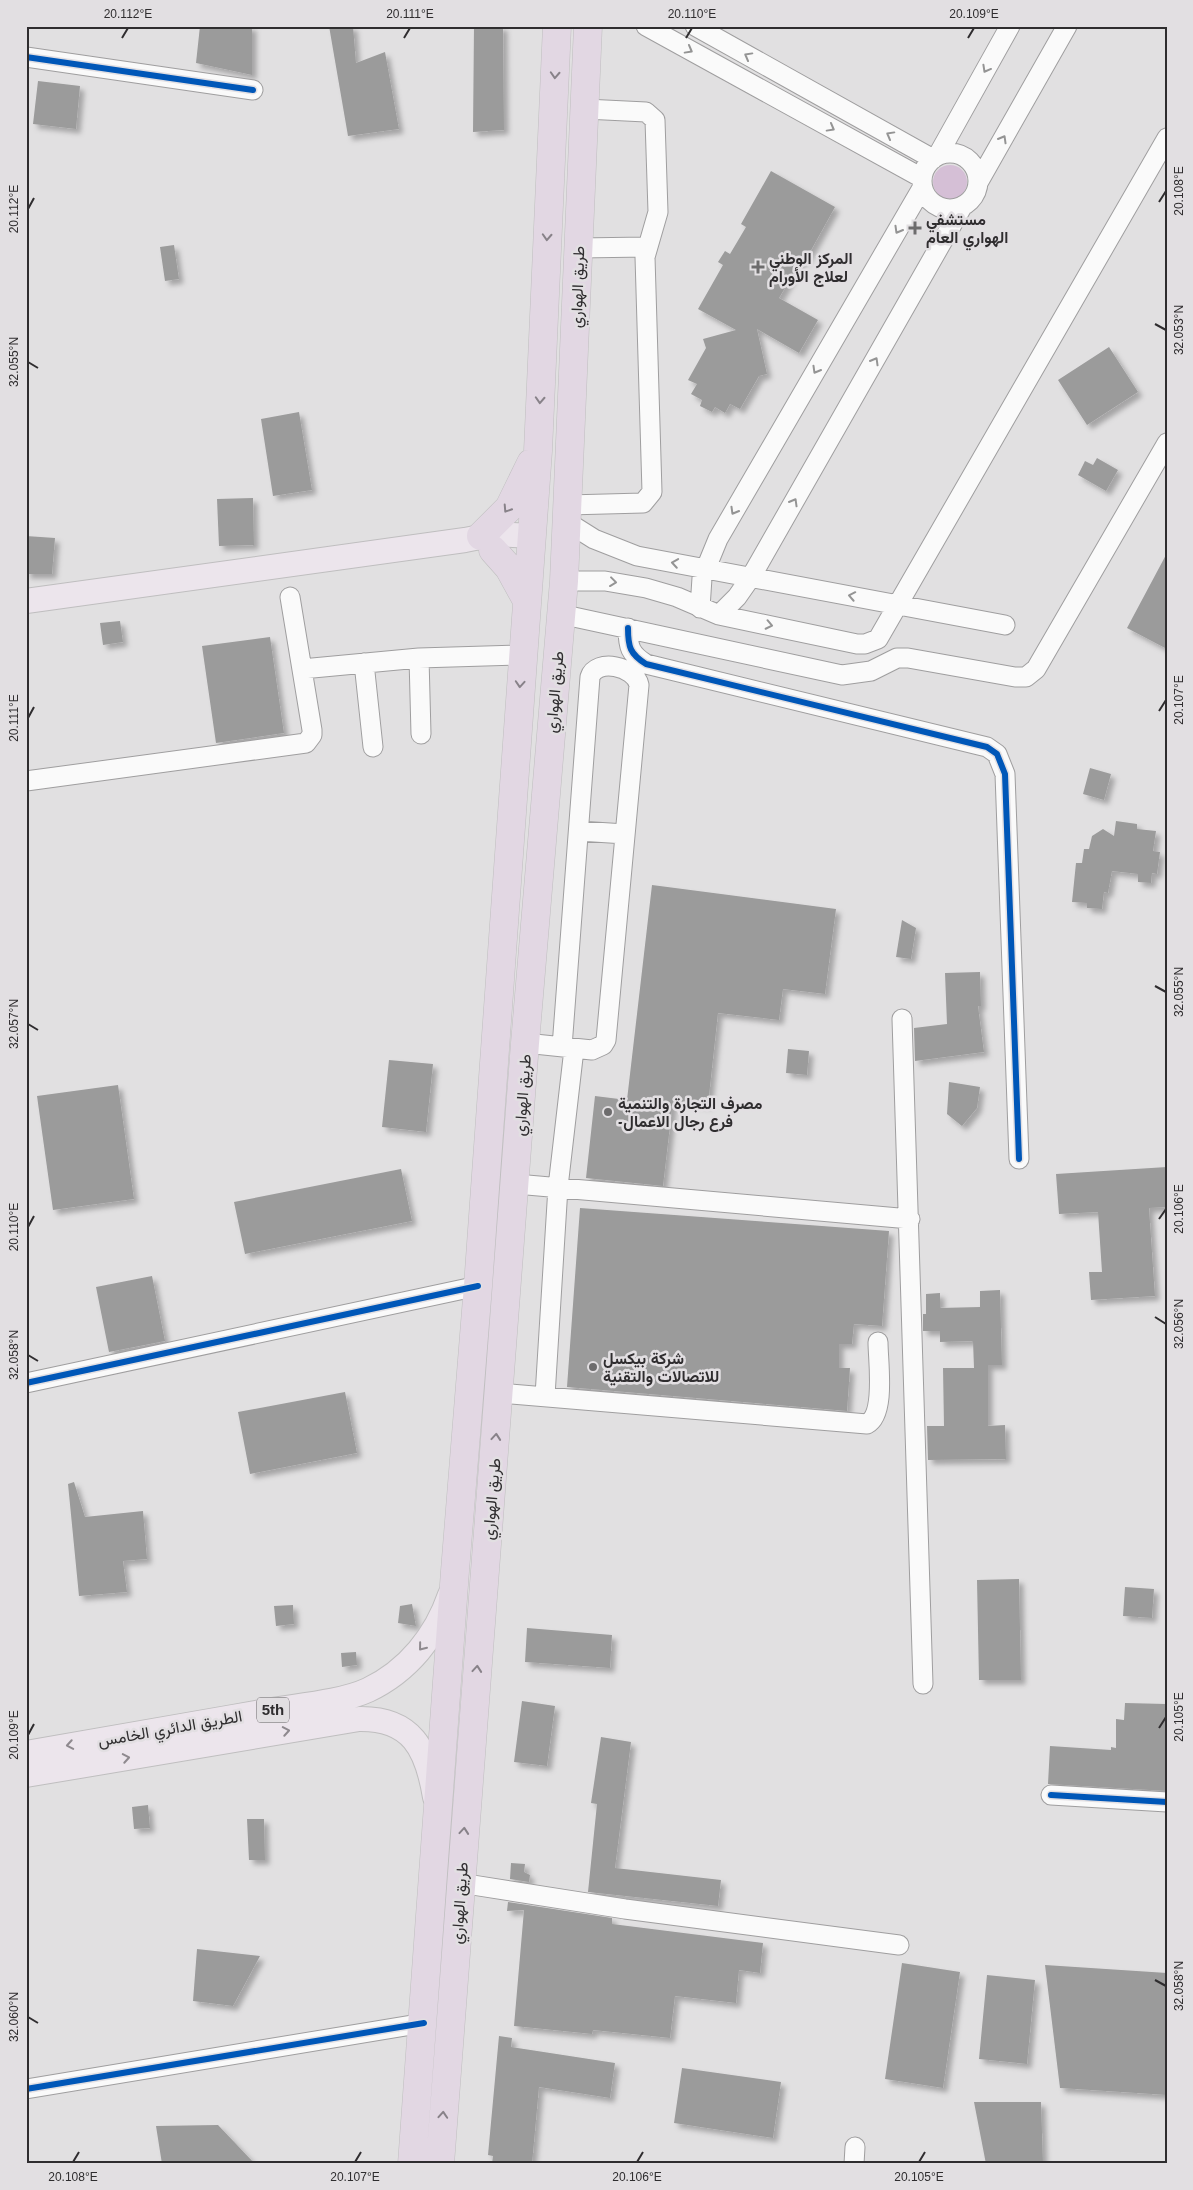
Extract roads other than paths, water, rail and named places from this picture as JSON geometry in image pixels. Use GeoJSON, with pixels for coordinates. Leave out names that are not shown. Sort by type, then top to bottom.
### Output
{"type":"FeatureCollection","features":[{"type":"Feature","properties":{"kind":"highway","name":"طريق الهواري"},"geometry":{"type":"LineString","coordinates":[[412,2164],[424,2023],[455,1571],[478,1286],[538,451],[557,26]]}},
{"type":"Feature","properties":{"kind":"highway","name":"طريق الهواري"},"geometry":{"type":"LineString","coordinates":[[440,2164],[460,1883],[516,1184],[525,1044],[564,581],[588,26]]}},
{"type":"Feature","properties":{"kind":"highway"},"geometry":{"type":"LineString","coordinates":[[526,599],[509,568],[480,542],[509,508],[538,451]]}},
{"type":"Feature","properties":{"kind":"highway"},"geometry":{"type":"LineString","coordinates":[[489,1130],[519,1133]]}},
{"type":"Feature","properties":{"kind":"main road"},"geometry":{"type":"LineString","coordinates":[[26,601],[480,542],[531,546]]}},
{"type":"Feature","properties":{"kind":"main road","name":"الطريق الدائري الخامس"},"geometry":{"type":"LineString","coordinates":[[26,1753],[315,1702],[367,1690],[400,1670],[427,1642],[445,1609],[455,1571]]}},
{"type":"Feature","properties":{"kind":"main road","name":"الطريق الدائري الخامس"},"geometry":{"type":"LineString","coordinates":[[26,1775],[374,1718],[396,1725],[418,1745],[426,1763],[438,1816]]}},
{"type":"Feature","properties":{"kind":"street"},"geometry":{"type":"LineString","coordinates":[[646,26],[922,183],[930,201],[943,209],[953,210],[971,201],[977,192],[979,181],[1067,26]]}},
{"type":"Feature","properties":{"kind":"street"},"geometry":{"type":"LineString","coordinates":[[695,26],[935,157],[949,153],[961,155],[970,161],[976,170],[979,181]]}},
{"type":"Feature","properties":{"kind":"street"},"geometry":{"type":"LineString","coordinates":[[700,608],[700,588],[704,568],[718,539],[922,183],[925,167],[935,157],[1010,26]]}},
{"type":"Feature","properties":{"kind":"street"},"geometry":{"type":"LineString","coordinates":[[26,57],[253,90]]}},
{"type":"Feature","properties":{"kind":"street"},"geometry":{"type":"LineString","coordinates":[[568,513],[643,502],[652,492],[646,247],[658,212],[655,120],[646,112],[585,109]]}},
{"type":"Feature","properties":{"kind":"street"},"geometry":{"type":"LineString","coordinates":[[564,581],[605,581],[646,588],[677,597],[720,615],[864,644],[878,639],[884,633],[1167,138]]}},
{"type":"Feature","properties":{"kind":"street"},"geometry":{"type":"LineString","coordinates":[[720,615],[737,597],[751,577],[962,207]]}},
{"type":"Feature","properties":{"kind":"street"},"geometry":{"type":"LineString","coordinates":[[579,248],[646,247]]}},
{"type":"Feature","properties":{"kind":"street"},"geometry":{"type":"LineString","coordinates":[[560,614],[842,675],[859,674],[897,658],[908,658],[1015,677],[1026,677],[1036,669],[1167,443]]}},
{"type":"Feature","properties":{"kind":"street"},"geometry":{"type":"LineString","coordinates":[[568,513],[594,539],[622,552],[1005,625]]}},
{"type":"Feature","properties":{"kind":"street"},"geometry":{"type":"LineString","coordinates":[[26,781],[302,746],[310,739],[312,730],[290,597]]}},
{"type":"Feature","properties":{"kind":"street"},"geometry":{"type":"LineString","coordinates":[[628,628],[628,647],[634,656],[646,664],[987,747],[997,754],[1005,774],[1019,1159]]}},
{"type":"Feature","properties":{"kind":"street"},"geometry":{"type":"LineString","coordinates":[[302,670],[419,658],[522,655]]}},
{"type":"Feature","properties":{"kind":"street"},"geometry":{"type":"LineString","coordinates":[[419,658],[421,734]]}},
{"type":"Feature","properties":{"kind":"street"},"geometry":{"type":"LineString","coordinates":[[364,663],[373,747]]}},
{"type":"Feature","properties":{"kind":"street"},"geometry":{"type":"LineString","coordinates":[[525,1044],[568,1048],[597,1049],[606,1040],[639,685],[632,672],[600,667],[593,670],[590,677],[579,831],[568,1048],[545,1396]]}},
{"type":"Feature","properties":{"kind":"street"},"geometry":{"type":"LineString","coordinates":[[579,831],[624,834]]}},
{"type":"Feature","properties":{"kind":"street"},"geometry":{"type":"LineString","coordinates":[[902,1019],[910,1219],[923,1684]]}},
{"type":"Feature","properties":{"kind":"street"},"geometry":{"type":"LineString","coordinates":[[516,1184],[910,1219]]}},
{"type":"Feature","properties":{"kind":"street"},"geometry":{"type":"LineString","coordinates":[[26,1383],[478,1286]]}},
{"type":"Feature","properties":{"kind":"street"},"geometry":{"type":"LineString","coordinates":[[499,1393],[867,1424],[874,1419],[879,1408],[878,1342]]}},
{"type":"Feature","properties":{"kind":"street"},"geometry":{"type":"LineString","coordinates":[[1051,1795],[1167,1802]]}},
{"type":"Feature","properties":{"kind":"street"},"geometry":{"type":"LineString","coordinates":[[460,1883],[625,1909],[899,1946]]}},
{"type":"Feature","properties":{"kind":"street"},"geometry":{"type":"LineString","coordinates":[[26,2089],[424,2023]]}},
{"type":"Feature","properties":{"kind":"place","name":"مستشفي الهواري العام"},"geometry":{"type":"Point","coordinates":[915,228]}},
{"type":"Feature","properties":{"kind":"place","name":"المركز الوطني لعلاج الأورام"},"geometry":{"type":"Point","coordinates":[758,267]}},
{"type":"Feature","properties":{"kind":"place","name":"مصرف التجارة والتنمية -فرع رجال الاعمال"},"geometry":{"type":"Point","coordinates":[608,1112]}},
{"type":"Feature","properties":{"kind":"place","name":"شركة بيكسل للاتصالات والتقنية"},"geometry":{"type":"Point","coordinates":[593,1367]}}]}
